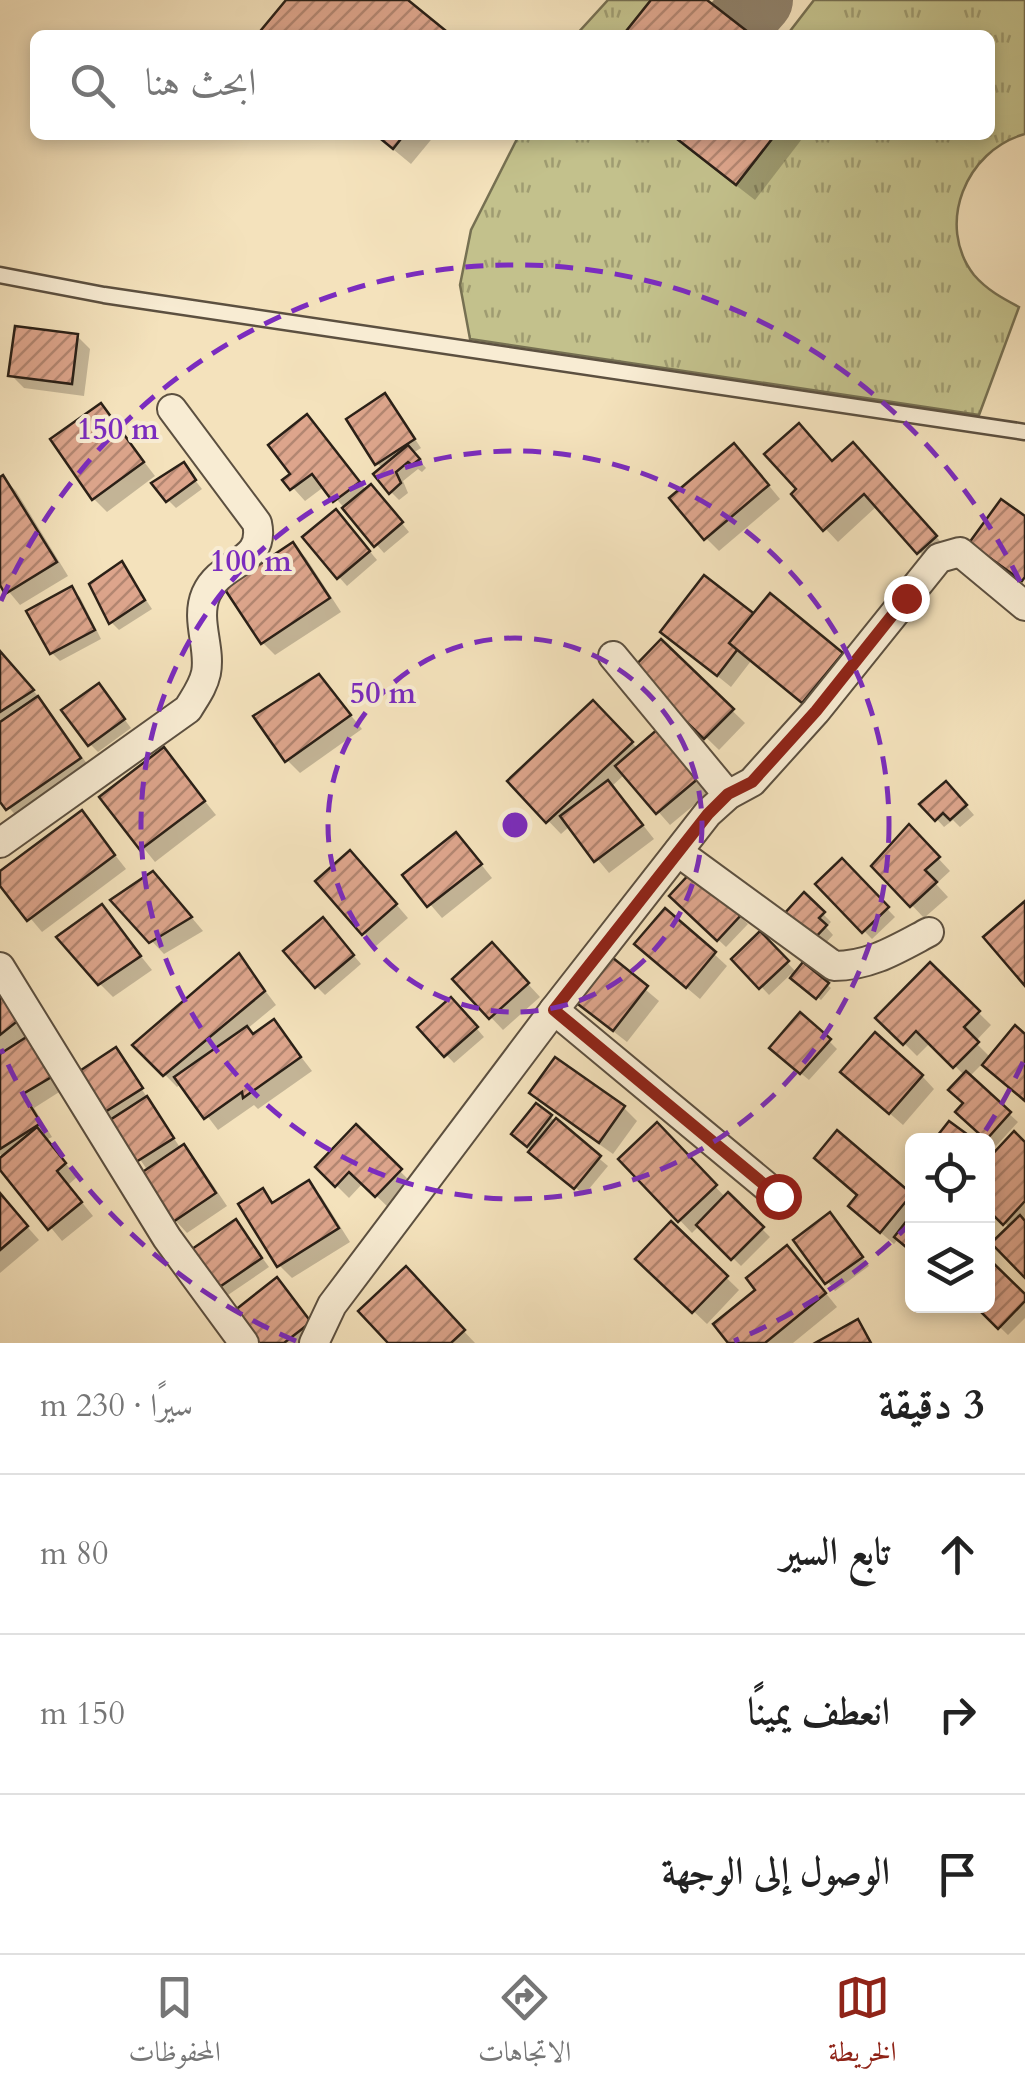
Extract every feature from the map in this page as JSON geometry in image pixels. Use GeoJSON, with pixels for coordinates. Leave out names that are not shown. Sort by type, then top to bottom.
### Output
{"type":"FeatureCollection","features":[{"type":"Feature","properties":{"kind":"street"},"geometry":{"type":"LineString","coordinates":[[0,842],[188,709],[202,688],[207,670],[202,614],[205,596],[218,575],[254,552],[260,542],[257,522],[172,409]]}},
{"type":"Feature","properties":{"kind":"street"},"geometry":{"type":"LineString","coordinates":[[314,1343],[332,1305],[678,852],[728,794],[752,782],[790,740],[940,558],[960,552],[1025,606]]}},
{"type":"Feature","properties":{"kind":"street"},"geometry":{"type":"LineString","coordinates":[[613,656],[728,794]]}},
{"type":"Feature","properties":{"kind":"street"},"geometry":{"type":"LineString","coordinates":[[678,852],[834,966],[856,966],[876,960],[929,932]]}},
{"type":"Feature","properties":{"kind":"street"},"geometry":{"type":"LineString","coordinates":[[0,966],[166,1238],[244,1343]]}},
{"type":"Feature","properties":{"kind":"street"},"geometry":{"type":"LineString","coordinates":[[554,1010],[778,1196]]}},
{"type":"Feature","properties":{"kind":"lane"},"geometry":{"type":"LineString","coordinates":[[0,275],[124,298],[1025,432]]}},
{"type":"Feature","properties":{"kind":"green space"},"geometry":{"type":"Polygon","coordinates":[[[608,0],[651,0],[627,30],[581,30],[608,0]]]}},
{"type":"Feature","properties":{"kind":"green space"},"geometry":{"type":"Polygon","coordinates":[[[814,0],[1025,0],[1025,134],[1004,143],[973,172],[957,213],[957,234],[974,275],[1019,307],[979,415],[470,339],[460,285],[471,230],[516,140],[678,140],[736,185],[771,140],[995,140],[995,30],[791,30],[814,0]]]}},
{"type":"Feature","properties":{"kind":"building"},"geometry":{"type":"Polygon","coordinates":[[[286,0],[408,0],[445,30],[261,30],[286,0]]]}},
{"type":"Feature","properties":{"kind":"building"},"geometry":{"type":"Polygon","coordinates":[[[651,0],[707,0],[746,30],[627,30],[651,0]]]}},
{"type":"Feature","properties":{"kind":"building"},"geometry":{"type":"Polygon","coordinates":[[[382,140],[400,140],[393,149],[382,140]]]}},
{"type":"Feature","properties":{"kind":"building"},"geometry":{"type":"Polygon","coordinates":[[[678,140],[771,140],[736,185],[678,140]]]}},
{"type":"Feature","properties":{"kind":"building"},"geometry":{"type":"Polygon","coordinates":[[[15,326],[78,334],[72,384],[8,376],[15,326]]]}},
{"type":"Feature","properties":{"kind":"building"},"geometry":{"type":"Polygon","coordinates":[[[385,393],[415,439],[375,465],[346,419],[385,393]]]}},
{"type":"Feature","properties":{"kind":"building"},"geometry":{"type":"Polygon","coordinates":[[[101,403],[144,462],[92,500],[50,439],[101,403]]]}},
{"type":"Feature","properties":{"kind":"building"},"geometry":{"type":"Polygon","coordinates":[[[307,414],[360,482],[333,502],[312,474],[290,490],[282,480],[290,474],[268,445],[307,414]]]}},
{"type":"Feature","properties":{"kind":"building"},"geometry":{"type":"Polygon","coordinates":[[[799,423],[832,461],[853,442],[937,536],[917,554],[864,494],[823,531],[791,494],[796,489],[764,454],[799,423]]]}},
{"type":"Feature","properties":{"kind":"building"},"geometry":{"type":"Polygon","coordinates":[[[734,443],[769,485],[704,540],[669,498],[734,443]]]}},
{"type":"Feature","properties":{"kind":"building"},"geometry":{"type":"Polygon","coordinates":[[[408,445],[420,459],[412,465],[408,462],[396,472],[401,483],[389,494],[373,474],[408,445]]]}},
{"type":"Feature","properties":{"kind":"building"},"geometry":{"type":"Polygon","coordinates":[[[184,462],[196,480],[166,502],[151,483],[184,462]]]}},
{"type":"Feature","properties":{"kind":"building"},"geometry":{"type":"Polygon","coordinates":[[[3,475],[57,562],[5,594],[0,585],[3,475]]]}},
{"type":"Feature","properties":{"kind":"building"},"geometry":{"type":"Polygon","coordinates":[[[371,484],[403,522],[374,547],[342,508],[371,484]]]}},
{"type":"Feature","properties":{"kind":"building"},"geometry":{"type":"Polygon","coordinates":[[[1001,499],[1025,516],[1022,581],[969,543],[1001,499]]]}},
{"type":"Feature","properties":{"kind":"building"},"geometry":{"type":"Polygon","coordinates":[[[336,509],[370,551],[337,579],[302,537],[336,509]]]}},
{"type":"Feature","properties":{"kind":"building"},"geometry":{"type":"Polygon","coordinates":[[[293,542],[330,598],[261,644],[224,588],[293,542]]]}},
{"type":"Feature","properties":{"kind":"building"},"geometry":{"type":"Polygon","coordinates":[[[122,561],[145,600],[109,624],[89,584],[122,561]]]}},
{"type":"Feature","properties":{"kind":"building"},"geometry":{"type":"Polygon","coordinates":[[[704,575],[761,619],[717,676],[660,632],[704,575]]]}},
{"type":"Feature","properties":{"kind":"building"},"geometry":{"type":"Polygon","coordinates":[[[72,586],[95,630],[50,654],[26,611],[72,586]]]}},
{"type":"Feature","properties":{"kind":"building"},"geometry":{"type":"Polygon","coordinates":[[[770,593],[843,653],[802,703],[729,643],[770,593]]]}},
{"type":"Feature","properties":{"kind":"building"},"geometry":{"type":"Polygon","coordinates":[[[661,639],[734,709],[704,739],[632,669],[661,639]]]}},
{"type":"Feature","properties":{"kind":"building"},"geometry":{"type":"Polygon","coordinates":[[[0,651],[34,690],[0,712],[0,651]]]}},
{"type":"Feature","properties":{"kind":"building"},"geometry":{"type":"Polygon","coordinates":[[[319,674],[351,715],[285,762],[253,716],[319,674]]]}},
{"type":"Feature","properties":{"kind":"building"},"geometry":{"type":"Polygon","coordinates":[[[99,683],[125,719],[88,746],[61,710],[99,683]]]}},
{"type":"Feature","properties":{"kind":"building"},"geometry":{"type":"Polygon","coordinates":[[[38,696],[81,758],[6,810],[0,802],[0,722],[38,696]]]}},
{"type":"Feature","properties":{"kind":"building"},"geometry":{"type":"Polygon","coordinates":[[[593,700],[633,742],[546,823],[507,781],[593,700]]]}},
{"type":"Feature","properties":{"kind":"building"},"geometry":{"type":"Polygon","coordinates":[[[659,728],[700,777],[656,814],[615,766],[659,728]]]}},
{"type":"Feature","properties":{"kind":"building"},"geometry":{"type":"Polygon","coordinates":[[[164,747],[205,801],[140,850],[99,797],[164,747]]]}},
{"type":"Feature","properties":{"kind":"building"},"geometry":{"type":"Polygon","coordinates":[[[608,780],[643,825],[594,862],[560,816],[608,780]]]}},
{"type":"Feature","properties":{"kind":"building"},"geometry":{"type":"Polygon","coordinates":[[[946,781],[967,805],[950,820],[943,813],[935,821],[919,804],[946,781]]]}},
{"type":"Feature","properties":{"kind":"building"},"geometry":{"type":"Polygon","coordinates":[[[82,810],[115,855],[27,921],[0,886],[0,871],[82,810]]]}},
{"type":"Feature","properties":{"kind":"building"},"geometry":{"type":"Polygon","coordinates":[[[909,824],[940,857],[925,870],[937,882],[910,907],[871,866],[909,824]]]}},
{"type":"Feature","properties":{"kind":"building"},"geometry":{"type":"Polygon","coordinates":[[[456,832],[482,864],[427,907],[402,875],[456,832]]]}},
{"type":"Feature","properties":{"kind":"building"},"geometry":{"type":"Polygon","coordinates":[[[350,850],[397,904],[362,935],[315,881],[350,850]]]}},
{"type":"Feature","properties":{"kind":"building"},"geometry":{"type":"Polygon","coordinates":[[[842,858],[889,907],[862,933],[815,884],[842,858]]]}},
{"type":"Feature","properties":{"kind":"building"},"geometry":{"type":"Polygon","coordinates":[[[694,869],[742,914],[717,941],[669,896],[694,869]]]}},
{"type":"Feature","properties":{"kind":"building"},"geometry":{"type":"Polygon","coordinates":[[[153,871],[192,917],[149,943],[110,900],[153,871]]]}},
{"type":"Feature","properties":{"kind":"building"},"geometry":{"type":"Polygon","coordinates":[[[804,892],[825,912],[819,918],[827,925],[812,941],[784,914],[804,892]]]}},
{"type":"Feature","properties":{"kind":"building"},"geometry":{"type":"Polygon","coordinates":[[[1025,901],[1025,986],[983,937],[1025,901]]]}},
{"type":"Feature","properties":{"kind":"building"},"geometry":{"type":"Polygon","coordinates":[[[102,904],[141,956],[98,985],[56,937],[102,904]]]}},
{"type":"Feature","properties":{"kind":"building"},"geometry":{"type":"Polygon","coordinates":[[[665,908],[716,952],[686,988],[634,944],[665,908]]]}},
{"type":"Feature","properties":{"kind":"building"},"geometry":{"type":"Polygon","coordinates":[[[323,917],[354,955],[315,988],[283,951],[323,917]]]}},
{"type":"Feature","properties":{"kind":"building"},"geometry":{"type":"Polygon","coordinates":[[[760,931],[789,961],[759,989],[731,959],[760,931]]]}},
{"type":"Feature","properties":{"kind":"building"},"geometry":{"type":"Polygon","coordinates":[[[492,942],[529,983],[489,1019],[452,979],[492,942]]]}},
{"type":"Feature","properties":{"kind":"building"},"geometry":{"type":"Polygon","coordinates":[[[239,953],[265,991],[163,1076],[132,1045],[239,953]]]}},
{"type":"Feature","properties":{"kind":"building"},"geometry":{"type":"Polygon","coordinates":[[[608,954],[648,986],[613,1031],[570,998],[608,954]]]}},
{"type":"Feature","properties":{"kind":"building"},"geometry":{"type":"Polygon","coordinates":[[[803,962],[829,983],[816,999],[790,978],[803,962]]]}},
{"type":"Feature","properties":{"kind":"building"},"geometry":{"type":"Polygon","coordinates":[[[930,962],[980,1011],[964,1027],[979,1042],[953,1068],[916,1031],[903,1045],[875,1018],[930,962]]]}},
{"type":"Feature","properties":{"kind":"building"},"geometry":{"type":"Polygon","coordinates":[[[0,987],[20,1019],[0,1035],[0,987]]]}},
{"type":"Feature","properties":{"kind":"building"},"geometry":{"type":"Polygon","coordinates":[[[451,997],[478,1027],[444,1057],[417,1027],[451,997]]]}},
{"type":"Feature","properties":{"kind":"building"},"geometry":{"type":"Polygon","coordinates":[[[800,1012],[831,1039],[800,1074],[769,1048],[800,1012]]]}},
{"type":"Feature","properties":{"kind":"building"},"geometry":{"type":"Polygon","coordinates":[[[274,1019],[301,1057],[243,1098],[242,1092],[204,1119],[174,1077],[247,1026],[253,1034],[274,1019]]]}},
{"type":"Feature","properties":{"kind":"building"},"geometry":{"type":"Polygon","coordinates":[[[1015,1025],[1025,1034],[1025,1101],[982,1065],[1015,1025]]]}},
{"type":"Feature","properties":{"kind":"building"},"geometry":{"type":"Polygon","coordinates":[[[875,1032],[923,1075],[889,1114],[840,1072],[875,1032]]]}},
{"type":"Feature","properties":{"kind":"building"},"geometry":{"type":"Polygon","coordinates":[[[28,1036],[53,1076],[23,1094],[41,1123],[0,1149],[0,1054],[28,1036]]]}},
{"type":"Feature","properties":{"kind":"building"},"geometry":{"type":"Polygon","coordinates":[[[116,1047],[143,1088],[105,1112],[78,1072],[116,1047]]]}},
{"type":"Feature","properties":{"kind":"building"},"geometry":{"type":"Polygon","coordinates":[[[555,1057],[625,1106],[599,1143],[529,1093],[555,1057]]]}},
{"type":"Feature","properties":{"kind":"building"},"geometry":{"type":"Polygon","coordinates":[[[966,1071],[1011,1112],[992,1133],[978,1133],[955,1112],[963,1103],[948,1090],[966,1071]]]}},
{"type":"Feature","properties":{"kind":"building"},"geometry":{"type":"Polygon","coordinates":[[[147,1096],[174,1138],[136,1162],[110,1120],[147,1096]]]}},
{"type":"Feature","properties":{"kind":"building"},"geometry":{"type":"Polygon","coordinates":[[[536,1103],[552,1115],[527,1147],[511,1134],[536,1103]]]}},
{"type":"Feature","properties":{"kind":"building"},"geometry":{"type":"Polygon","coordinates":[[[556,1118],[601,1156],[574,1189],[528,1152],[556,1118]]]}},
{"type":"Feature","properties":{"kind":"building"},"geometry":{"type":"Polygon","coordinates":[[[949,1121],[965,1133],[940,1133],[949,1121]]]}},
{"type":"Feature","properties":{"kind":"building"},"geometry":{"type":"Polygon","coordinates":[[[657,1122],[717,1185],[678,1222],[618,1159],[657,1122]]]}},
{"type":"Feature","properties":{"kind":"building"},"geometry":{"type":"Polygon","coordinates":[[[356,1124],[402,1169],[375,1197],[349,1172],[335,1187],[315,1167],[356,1124]]]}},
{"type":"Feature","properties":{"kind":"building"},"geometry":{"type":"Polygon","coordinates":[[[37,1127],[66,1163],[57,1171],[82,1202],[48,1230],[0,1170],[0,1158],[37,1127]]]}},
{"type":"Feature","properties":{"kind":"building"},"geometry":{"type":"Polygon","coordinates":[[[837,1130],[905,1188],[905,1203],[880,1233],[848,1206],[857,1195],[814,1158],[837,1130]]]}},
{"type":"Feature","properties":{"kind":"building"},"geometry":{"type":"Polygon","coordinates":[[[1014,1131],[1025,1142],[1025,1201],[1003,1225],[995,1217],[995,1151],[1014,1131]]]}},
{"type":"Feature","properties":{"kind":"building"},"geometry":{"type":"Polygon","coordinates":[[[184,1144],[216,1193],[173,1222],[141,1173],[184,1144]]]}},
{"type":"Feature","properties":{"kind":"building"},"geometry":{"type":"Polygon","coordinates":[[[309,1180],[339,1228],[277,1267],[238,1204],[263,1188],[272,1203],[309,1180]]]}},
{"type":"Feature","properties":{"kind":"building"},"geometry":{"type":"Polygon","coordinates":[[[728,1192],[764,1227],[731,1260],[696,1225],[728,1192]]]}},
{"type":"Feature","properties":{"kind":"building"},"geometry":{"type":"Polygon","coordinates":[[[0,1193],[28,1226],[0,1250],[0,1193]]]}},
{"type":"Feature","properties":{"kind":"building"},"geometry":{"type":"Polygon","coordinates":[[[830,1212],[863,1257],[825,1284],[793,1240],[830,1212]]]}},
{"type":"Feature","properties":{"kind":"building"},"geometry":{"type":"Polygon","coordinates":[[[1020,1215],[1025,1221],[1025,1278],[995,1247],[995,1239],[1020,1215]]]}},
{"type":"Feature","properties":{"kind":"building"},"geometry":{"type":"Polygon","coordinates":[[[236,1219],[262,1258],[218,1288],[192,1249],[236,1219]]]}},
{"type":"Feature","properties":{"kind":"building"},"geometry":{"type":"Polygon","coordinates":[[[671,1221],[728,1276],[692,1313],[635,1259],[671,1221]]]}},
{"type":"Feature","properties":{"kind":"building"},"geometry":{"type":"Polygon","coordinates":[[[905,1223],[905,1246],[894,1237],[905,1223]]]}},
{"type":"Feature","properties":{"kind":"building"},"geometry":{"type":"Polygon","coordinates":[[[787,1245],[826,1293],[765,1343],[728,1343],[713,1324],[755,1290],[746,1278],[787,1245]]]}},
{"type":"Feature","properties":{"kind":"building"},"geometry":{"type":"Polygon","coordinates":[[[995,1265],[1025,1294],[1025,1301],[998,1329],[982,1313],[995,1313],[995,1265]]]}},
{"type":"Feature","properties":{"kind":"building"},"geometry":{"type":"Polygon","coordinates":[[[406,1266],[465,1330],[451,1343],[388,1343],[358,1311],[406,1266]]]}},
{"type":"Feature","properties":{"kind":"building"},"geometry":{"type":"Polygon","coordinates":[[[277,1277],[311,1322],[284,1343],[259,1343],[234,1311],[277,1277]]]}},
{"type":"Feature","properties":{"kind":"building"},"geometry":{"type":"Polygon","coordinates":[[[858,1319],[871,1343],[815,1343],[858,1319]]]}},
{"type":"Feature","properties":{"kind":"taxiway"},"geometry":{"type":"LineString","coordinates":[[738,24],[759,0]]}},
{"type":"Feature","properties":{"kind":"route"},"geometry":{"type":"LineString","coordinates":[[778,1196],[554,1010],[708,814],[728,794],[752,782],[816,711],[906,598]]}}]}
